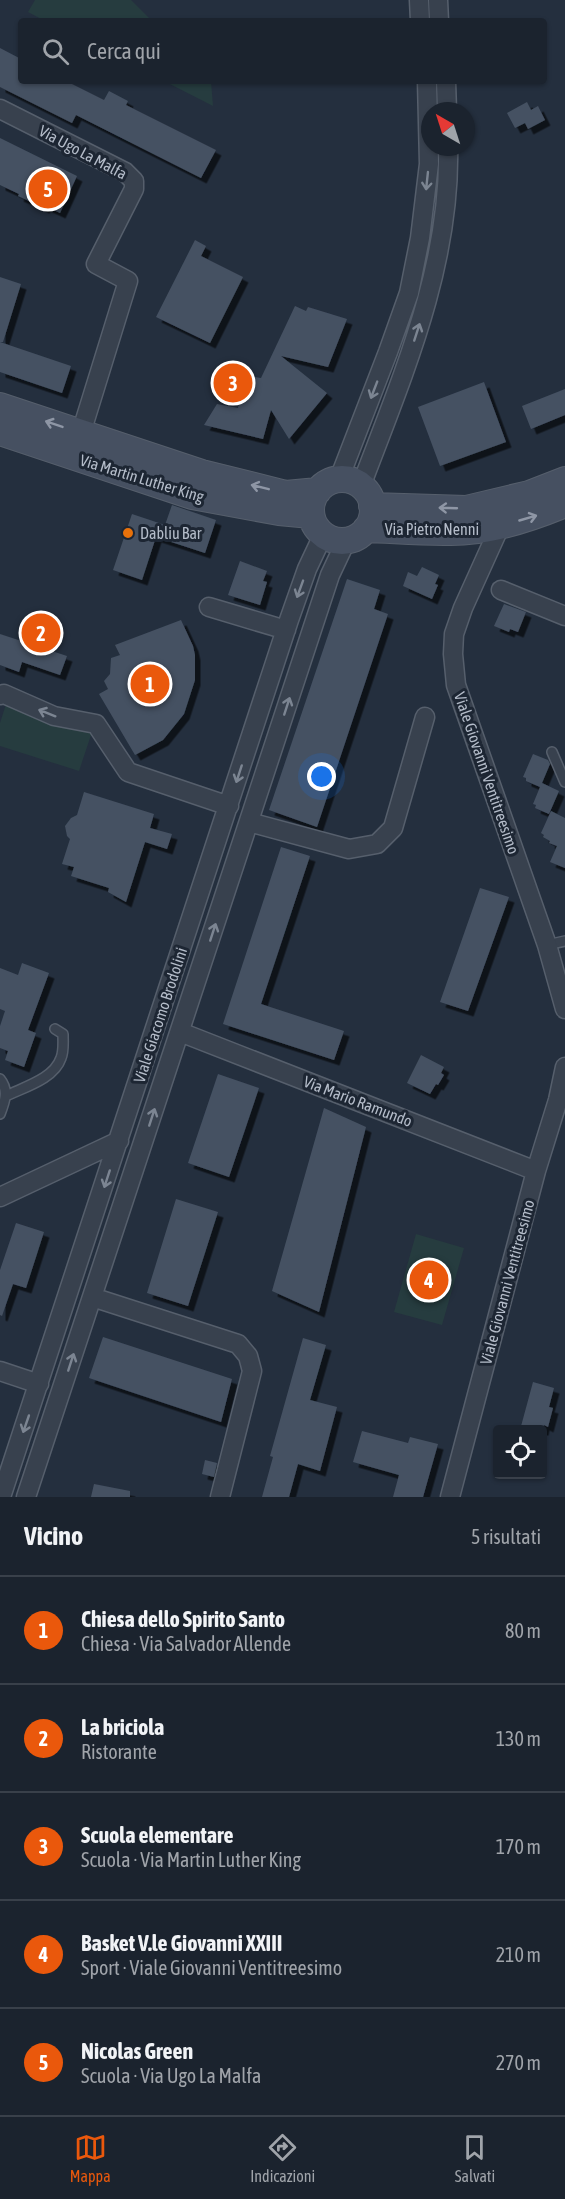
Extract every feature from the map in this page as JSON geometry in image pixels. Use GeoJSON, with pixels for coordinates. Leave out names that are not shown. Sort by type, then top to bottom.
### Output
{"type":"FeatureCollection","features":[{"type":"Feature","properties":{"kind":"street"},"geometry":{"type":"LineString","coordinates":[[419,0],[420,18]]}},
{"type":"Feature","properties":{"kind":"street"},"geometry":{"type":"LineString","coordinates":[[438,0],[439,18]]}},
{"type":"Feature","properties":{"kind":"street"},"geometry":{"type":"LineString","coordinates":[[342,510],[388,352],[409,293],[420,238],[429,164],[427,84]]}},
{"type":"Feature","properties":{"kind":"street"},"geometry":{"type":"LineString","coordinates":[[446,84],[447,102]]}},
{"type":"Feature","properties":{"kind":"street","name":"Via Ugo La Malfa"},"geometry":{"type":"LineString","coordinates":[[0,109],[125,172],[134,181],[132,193],[96,264],[128,281],[81,433]]}},
{"type":"Feature","properties":{"kind":"street"},"geometry":{"type":"LineString","coordinates":[[342,510],[409,358],[428,297],[440,242],[448,156]]}},
{"type":"Feature","properties":{"kind":"street"},"geometry":{"type":"LineString","coordinates":[[388,352],[409,358]]}},
{"type":"Feature","properties":{"kind":"street","name":"Via Martin Luther King"},"geometry":{"type":"LineString","coordinates":[[8,422],[81,433],[202,473],[342,510]]}},
{"type":"Feature","properties":{"kind":"street","name":"Via Martin Luther King"},"geometry":{"type":"LineString","coordinates":[[8,422],[43,453],[192,496],[279,512],[342,510]]}},
{"type":"Feature","properties":{"kind":"street","name":"Via Pietro Nenni"},"geometry":{"type":"LineString","coordinates":[[342,510],[467,532],[529,494],[565,480]]}},
{"type":"Feature","properties":{"kind":"street","name":"Via Pietro Nenni"},"geometry":{"type":"LineString","coordinates":[[496,515],[537,516],[565,504]]}},
{"type":"Feature","properties":{"kind":"street","name":"Viale Giacomo Brodolini"},"geometry":{"type":"LineString","coordinates":[[1,1497],[307,569],[342,510]]}},
{"type":"Feature","properties":{"kind":"street","name":"Viale Giacomo Brodolini"},"geometry":{"type":"LineString","coordinates":[[26,1497],[330,575],[342,510]]}},
{"type":"Feature","properties":{"kind":"street","name":"Viale Giovanni Ventitreesimo"},"geometry":{"type":"LineString","coordinates":[[496,515],[496,535],[463,608],[454,634],[456,685],[547,945],[565,1009]]}},
{"type":"Feature","properties":{"kind":"street"},"geometry":{"type":"LineString","coordinates":[[501,590],[565,616]]}},
{"type":"Feature","properties":{"kind":"street"},"geometry":{"type":"LineString","coordinates":[[209,607],[286,630]]}},
{"type":"Feature","properties":{"kind":"street"},"geometry":{"type":"LineString","coordinates":[[0,695],[4,694],[54,716],[96,724],[128,772],[229,806]]}},
{"type":"Feature","properties":{"kind":"street"},"geometry":{"type":"LineString","coordinates":[[249,822],[349,849],[377,844],[393,828],[425,717]]}},
{"type":"Feature","properties":{"kind":"street","name":"Via Mario Ramundo"},"geometry":{"type":"LineString","coordinates":[[180,1032],[536,1171]]}},
{"type":"Feature","properties":{"kind":"street","name":"Viale Giovanni Ventitreesimo"},"geometry":{"type":"LineString","coordinates":[[450,1497],[565,1067]]}},
{"type":"Feature","properties":{"kind":"street"},"geometry":{"type":"LineString","coordinates":[[0,1197],[119,1141]]}},
{"type":"Feature","properties":{"kind":"street"},"geometry":{"type":"LineString","coordinates":[[92,1297],[238,1344],[248,1356],[252,1371],[220,1497]]}},
{"type":"Feature","properties":{"kind":"street"},"geometry":{"type":"LineString","coordinates":[[0,1371],[39,1384]]}},
{"type":"Feature","properties":{"kind":"lane"},"geometry":{"type":"LineString","coordinates":[[552,752],[565,782]]}},
{"type":"Feature","properties":{"kind":"lane"},"geometry":{"type":"LineString","coordinates":[[547,945],[565,941]]}},
{"type":"Feature","properties":{"kind":"lane"},"geometry":{"type":"LineString","coordinates":[[6,1096],[46,1076],[57,1067],[62,1056],[63,1034],[55,1029]]}},
{"type":"Feature","properties":{"kind":"lane"},"geometry":{"type":"LineString","coordinates":[[0,1078],[6,1096],[0,1114]]}},
{"type":"Feature","properties":{"kind":"green space"},"geometry":{"type":"Polygon","coordinates":[[[35,0],[131,0],[149,18],[39,18],[28,12],[35,0]]]}},
{"type":"Feature","properties":{"kind":"green space"},"geometry":{"type":"Polygon","coordinates":[[[170,84],[211,84],[213,106],[170,84]]]}},
{"type":"Feature","properties":{"kind":"green space"},"geometry":{"type":"Polygon","coordinates":[[[7,701],[93,729],[79,771],[0,746],[0,723],[7,701]]]}},
{"type":"Feature","properties":{"kind":"green space"},"geometry":{"type":"Polygon","coordinates":[[[416,1234],[464,1248],[442,1325],[394,1312],[416,1234]]]}},
{"type":"Feature","properties":{"kind":"building"},"geometry":{"type":"Polygon","coordinates":[[[0,48],[18,57],[18,84],[72,84],[104,100],[109,91],[128,101],[126,105],[216,150],[201,178],[76,115],[72,123],[0,87],[0,48]]]}},
{"type":"Feature","properties":{"kind":"building"},"geometry":{"type":"Polygon","coordinates":[[[527,102],[531,110],[538,106],[545,120],[528,129],[525,123],[515,128],[507,113],[527,102]]]}},
{"type":"Feature","properties":{"kind":"building"},"geometry":{"type":"Polygon","coordinates":[[[0,138],[77,176],[60,213],[18,196],[19,194],[0,185],[0,138]]]}},
{"type":"Feature","properties":{"kind":"building"},"geometry":{"type":"Polygon","coordinates":[[[195,240],[206,246],[201,256],[243,277],[210,343],[156,317],[195,240]]]}},
{"type":"Feature","properties":{"kind":"building"},"geometry":{"type":"Polygon","coordinates":[[[0,277],[21,284],[3,342],[0,342],[0,277]]]}},
{"type":"Feature","properties":{"kind":"building"},"geometry":{"type":"Polygon","coordinates":[[[295,306],[306,311],[308,307],[347,319],[328,367],[281,356],[327,393],[289,439],[271,410],[263,439],[204,425],[217,404],[238,408],[243,375],[261,378],[295,306]]]}},
{"type":"Feature","properties":{"kind":"building"},"geometry":{"type":"Polygon","coordinates":[[[0,342],[71,366],[62,393],[0,372],[0,342]]]}},
{"type":"Feature","properties":{"kind":"building"},"geometry":{"type":"Polygon","coordinates":[[[484,382],[506,442],[440,466],[418,407],[484,382]]]}},
{"type":"Feature","properties":{"kind":"building"},"geometry":{"type":"Polygon","coordinates":[[[565,389],[565,415],[531,429],[522,406],[565,389]]]}},
{"type":"Feature","properties":{"kind":"building"},"geometry":{"type":"Polygon","coordinates":[[[172,505],[216,520],[205,553],[156,537],[142,580],[113,570],[132,514],[165,525],[172,505]]]}},
{"type":"Feature","properties":{"kind":"building"},"geometry":{"type":"Polygon","coordinates":[[[240,561],[267,571],[263,581],[267,582],[260,605],[228,595],[240,561]]]}},
{"type":"Feature","properties":{"kind":"building"},"geometry":{"type":"Polygon","coordinates":[[[422,567],[439,575],[435,584],[438,585],[432,599],[403,586],[408,572],[417,576],[422,567]]]}},
{"type":"Feature","properties":{"kind":"building"},"geometry":{"type":"Polygon","coordinates":[[[347,579],[380,590],[374,609],[388,614],[317,827],[269,810],[347,579]]]}},
{"type":"Feature","properties":{"kind":"building"},"geometry":{"type":"Polygon","coordinates":[[[504,604],[526,612],[518,632],[510,629],[509,632],[494,626],[504,604]]]}},
{"type":"Feature","properties":{"kind":"building"},"geometry":{"type":"Polygon","coordinates":[[[181,620],[195,655],[195,680],[184,714],[163,740],[135,755],[99,694],[108,689],[104,681],[110,674],[111,658],[120,655],[115,645],[181,620]]]}},
{"type":"Feature","properties":{"kind":"building"},"geometry":{"type":"Polygon","coordinates":[[[0,634],[67,656],[60,675],[22,662],[19,672],[0,665],[0,634]]]}},
{"type":"Feature","properties":{"kind":"building"},"geometry":{"type":"Polygon","coordinates":[[[533,754],[548,760],[550,764],[542,783],[559,791],[549,814],[535,808],[536,805],[533,804],[540,787],[526,781],[523,777],[533,754]]]}},
{"type":"Feature","properties":{"kind":"building"},"geometry":{"type":"Polygon","coordinates":[[[84,792],[154,814],[150,828],[172,834],[167,849],[145,842],[126,902],[108,892],[109,888],[71,876],[74,867],[62,864],[70,839],[65,826],[71,818],[77,815],[84,792]]]}},
{"type":"Feature","properties":{"kind":"building"},"geometry":{"type":"Polygon","coordinates":[[[551,811],[565,818],[565,868],[550,862],[557,846],[549,843],[550,841],[541,833],[551,811]]]}},
{"type":"Feature","properties":{"kind":"building"},"geometry":{"type":"Polygon","coordinates":[[[281,847],[310,856],[261,1004],[344,1031],[334,1060],[223,1024],[281,847]]]}},
{"type":"Feature","properties":{"kind":"building"},"geometry":{"type":"Polygon","coordinates":[[[480,888],[509,897],[468,1011],[440,1002],[480,888]]]}},
{"type":"Feature","properties":{"kind":"building"},"geometry":{"type":"Polygon","coordinates":[[[22,963],[49,973],[28,1030],[36,1033],[24,1067],[5,1060],[8,1051],[0,1048],[0,1026],[5,1011],[0,1009],[0,968],[18,975],[22,963]]]}},
{"type":"Feature","properties":{"kind":"building"},"geometry":{"type":"Polygon","coordinates":[[[421,1055],[444,1067],[441,1073],[444,1075],[430,1094],[407,1083],[421,1055]]]}},
{"type":"Feature","properties":{"kind":"building"},"geometry":{"type":"Polygon","coordinates":[[[218,1074],[259,1088],[229,1177],[188,1163],[218,1074]]]}},
{"type":"Feature","properties":{"kind":"building"},"geometry":{"type":"Polygon","coordinates":[[[324,1108],[366,1127],[319,1312],[272,1291],[324,1108]]]}},
{"type":"Feature","properties":{"kind":"building"},"geometry":{"type":"Polygon","coordinates":[[[176,1199],[218,1212],[188,1306],[147,1293],[176,1199]]]}},
{"type":"Feature","properties":{"kind":"building"},"geometry":{"type":"Polygon","coordinates":[[[16,1223],[44,1232],[26,1288],[13,1284],[2,1316],[0,1315],[0,1270],[16,1223]]]}},
{"type":"Feature","properties":{"kind":"building"},"geometry":{"type":"Polygon","coordinates":[[[103,1337],[232,1379],[221,1422],[89,1378],[103,1337]]]}},
{"type":"Feature","properties":{"kind":"building"},"geometry":{"type":"Polygon","coordinates":[[[303,1338],[326,1345],[310,1400],[337,1407],[320,1471],[298,1464],[289,1497],[262,1497],[273,1457],[270,1456],[303,1338]]]}},
{"type":"Feature","properties":{"kind":"building"},"geometry":{"type":"Polygon","coordinates":[[[533,1382],[554,1388],[549,1407],[553,1408],[548,1427],[547,1425],[521,1425],[533,1382]]]}},
{"type":"Feature","properties":{"kind":"building"},"geometry":{"type":"Polygon","coordinates":[[[362,1431],[408,1443],[410,1437],[438,1444],[423,1497],[393,1497],[399,1475],[353,1462],[362,1431]]]}},
{"type":"Feature","properties":{"kind":"building"},"geometry":{"type":"Polygon","coordinates":[[[205,1460],[217,1463],[214,1477],[202,1474],[205,1460]]]}},
{"type":"Feature","properties":{"kind":"building"},"geometry":{"type":"Polygon","coordinates":[[[94,1484],[130,1491],[130,1497],[91,1497],[94,1484]]]}},
{"type":"Feature","properties":{"kind":"place","name":"Nicolas Green"},"geometry":{"type":"Point","coordinates":[48,189]}},
{"type":"Feature","properties":{"kind":"place","name":"Scuola elementare"},"geometry":{"type":"Point","coordinates":[233,383]}},
{"type":"Feature","properties":{"kind":"place","name":"Dabliu Bar"},"geometry":{"type":"Point","coordinates":[128,533]}},
{"type":"Feature","properties":{"kind":"place","name":"La briciola"},"geometry":{"type":"Point","coordinates":[41,633]}},
{"type":"Feature","properties":{"kind":"place","name":"Chiesa dello Spirito Santo"},"geometry":{"type":"Point","coordinates":[150,684]}},
{"type":"Feature","properties":{"kind":"place","name":"Basket V.le Giovanni XXIII"},"geometry":{"type":"Point","coordinates":[429,1280]}}]}
